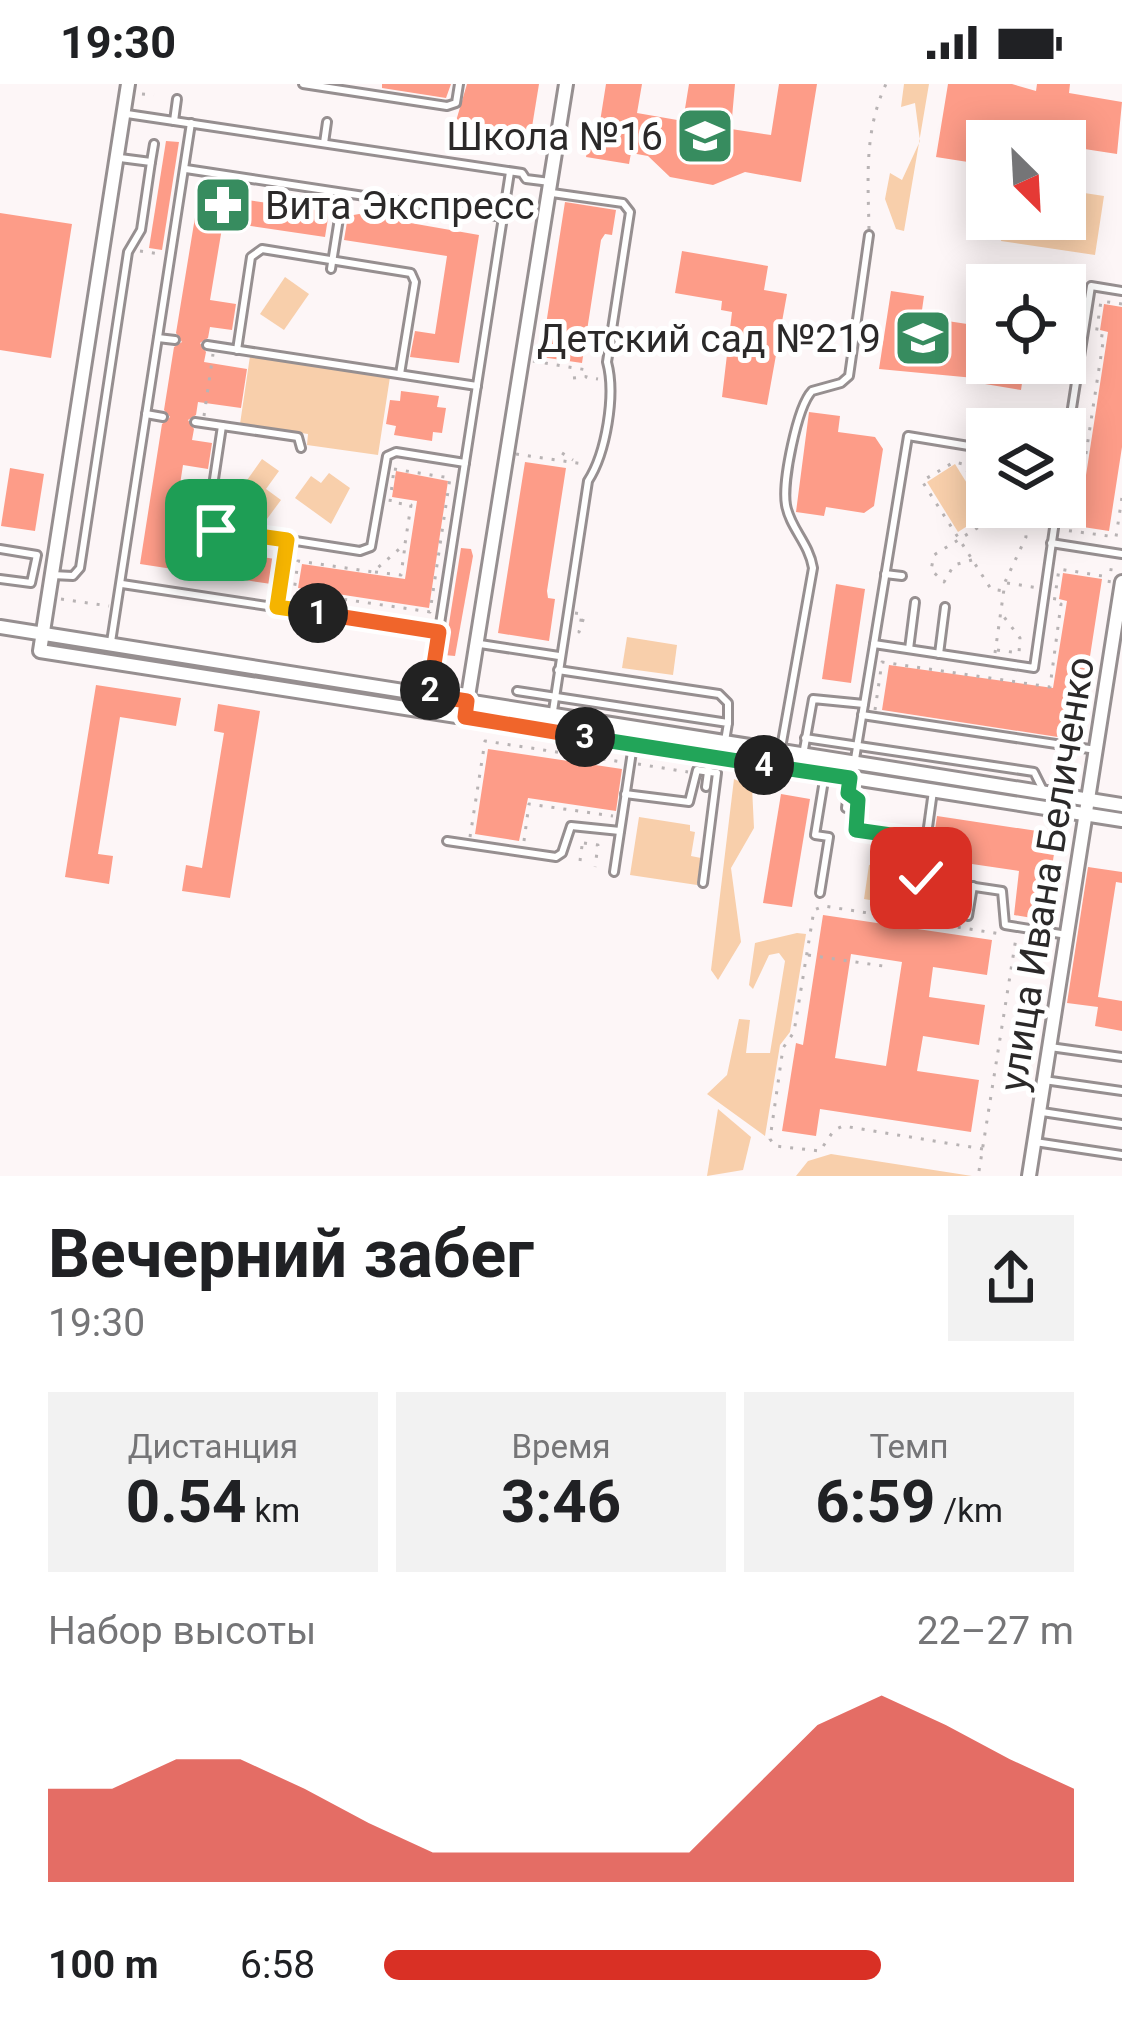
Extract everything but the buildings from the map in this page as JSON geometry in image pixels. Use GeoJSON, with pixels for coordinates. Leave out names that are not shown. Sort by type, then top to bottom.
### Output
{"type":"FeatureCollection","features":[{"type":"Feature","properties":{"kind":"street"},"geometry":{"type":"LineString","coordinates":[[128,84],[40,651],[633,744],[709,763],[825,774],[849,785],[1087,807],[1122,805]]}},
{"type":"Feature","properties":{"kind":"street"},"geometry":{"type":"LineString","coordinates":[[465,717],[566,84]]}},
{"type":"Feature","properties":{"kind":"street","name":"улица Ивана Беличенко"},"geometry":{"type":"LineString","coordinates":[[1029,1176],[1122,582]]}},
{"type":"Feature","properties":{"kind":"street"},"geometry":{"type":"LineString","coordinates":[[0,627],[1044,793],[1122,820]]}},
{"type":"Feature","properties":{"kind":"lane"},"geometry":{"type":"LineString","coordinates":[[302,84],[447,106],[456,103],[459,84]]}},
{"type":"Feature","properties":{"kind":"lane"},"geometry":{"type":"LineString","coordinates":[[447,92],[458,94]]}},
{"type":"Feature","properties":{"kind":"lane"},"geometry":{"type":"LineString","coordinates":[[174,121],[177,99]]}},
{"type":"Feature","properties":{"kind":"lane"},"geometry":{"type":"LineString","coordinates":[[123,113],[510,172],[550,187],[623,203],[629,209],[607,362],[611,381],[601,421],[598,466],[588,481],[552,715]]}},
{"type":"Feature","properties":{"kind":"lane"},"geometry":{"type":"LineString","coordinates":[[324,143],[327,122]]}},
{"type":"Feature","properties":{"kind":"lane"},"geometry":{"type":"LineString","coordinates":[[111,645],[191,123]]}},
{"type":"Feature","properties":{"kind":"lane"},"geometry":{"type":"LineString","coordinates":[[52,575],[73,576],[80,568],[129,249],[141,230],[154,144]]}},
{"type":"Feature","properties":{"kind":"lane"},"geometry":{"type":"LineString","coordinates":[[116,157],[151,162]]}},
{"type":"Feature","properties":{"kind":"lane"},"geometry":{"type":"LineString","coordinates":[[184,169],[503,217]]}},
{"type":"Feature","properties":{"kind":"lane"},"geometry":{"type":"LineString","coordinates":[[429,695],[510,172]]}},
{"type":"Feature","properties":{"kind":"lane"},"geometry":{"type":"LineString","coordinates":[[332,264],[343,193]]}},
{"type":"Feature","properties":{"kind":"lane"},"geometry":{"type":"LineString","coordinates":[[781,751],[813,568],[807,543],[786,506],[799,411],[812,391],[849,376],[869,236]]}},
{"type":"Feature","properties":{"kind":"lane"},"geometry":{"type":"LineString","coordinates":[[237,350],[253,253],[262,249],[332,264],[405,271],[414,277],[400,374]]}},
{"type":"Feature","properties":{"kind":"lane"},"geometry":{"type":"LineString","coordinates":[[1072,408],[1091,286],[1122,291]]}},
{"type":"Feature","properties":{"kind":"lane"},"geometry":{"type":"LineString","coordinates":[[158,338],[175,340]]}},
{"type":"Feature","properties":{"kind":"lane"},"geometry":{"type":"LineString","coordinates":[[211,346],[477,386]]}},
{"type":"Feature","properties":{"kind":"lane"},"geometry":{"type":"LineString","coordinates":[[316,362],[318,350]]}},
{"type":"Feature","properties":{"kind":"lane"},"geometry":{"type":"LineString","coordinates":[[146,414],[163,417]]}},
{"type":"Feature","properties":{"kind":"lane"},"geometry":{"type":"LineString","coordinates":[[199,422],[298,437],[301,448]]}},
{"type":"Feature","properties":{"kind":"lane"},"geometry":{"type":"LineString","coordinates":[[222,426],[209,523],[216,530],[366,551],[373,543],[387,456],[396,452],[465,463]]}},
{"type":"Feature","properties":{"kind":"lane"},"geometry":{"type":"LineString","coordinates":[[855,763],[908,436],[966,446]]}},
{"type":"Feature","properties":{"kind":"lane"},"geometry":{"type":"LineString","coordinates":[[874,644],[1034,668],[1054,528]]}},
{"type":"Feature","properties":{"kind":"lane"},"geometry":{"type":"LineString","coordinates":[[277,607],[291,530]]}},
{"type":"Feature","properties":{"kind":"lane"},"geometry":{"type":"LineString","coordinates":[[1051,543],[1122,554]]}},
{"type":"Feature","properties":{"kind":"lane"},"geometry":{"type":"LineString","coordinates":[[0,549],[37,555],[31,583],[0,579]]}},
{"type":"Feature","properties":{"kind":"lane"},"geometry":{"type":"LineString","coordinates":[[886,574],[902,576]]}},
{"type":"Feature","properties":{"kind":"lane"},"geometry":{"type":"LineString","coordinates":[[120,584],[439,632]]}},
{"type":"Feature","properties":{"kind":"lane"},"geometry":{"type":"LineString","coordinates":[[909,649],[915,602]]}},
{"type":"Feature","properties":{"kind":"lane"},"geometry":{"type":"LineString","coordinates":[[939,654],[945,607]]}},
{"type":"Feature","properties":{"kind":"lane"},"geometry":{"type":"LineString","coordinates":[[480,644],[561,656]]}},
{"type":"Feature","properties":{"kind":"lane"},"geometry":{"type":"LineString","coordinates":[[611,678],[613,668]]}},
{"type":"Feature","properties":{"kind":"lane"},"geometry":{"type":"LineString","coordinates":[[558,670],[719,694],[728,703],[725,742]]}},
{"type":"Feature","properties":{"kind":"lane"},"geometry":{"type":"LineString","coordinates":[[719,694],[721,684]]}},
{"type":"Feature","properties":{"kind":"lane"},"geometry":{"type":"LineString","coordinates":[[517,691],[728,723]]}},
{"type":"Feature","properties":{"kind":"lane"},"geometry":{"type":"LineString","coordinates":[[803,754],[815,697],[864,704]]}},
{"type":"Feature","properties":{"kind":"lane"},"geometry":{"type":"LineString","coordinates":[[862,715],[1096,750]]}},
{"type":"Feature","properties":{"kind":"lane"},"geometry":{"type":"LineString","coordinates":[[805,738],[1034,772],[1044,793]]}},
{"type":"Feature","properties":{"kind":"lane"},"geometry":{"type":"LineString","coordinates":[[614,872],[633,744]]}},
{"type":"Feature","properties":{"kind":"lane"},"geometry":{"type":"LineString","coordinates":[[625,794],[689,802],[695,773],[709,763]]}},
{"type":"Feature","properties":{"kind":"lane"},"geometry":{"type":"LineString","coordinates":[[706,787],[709,763]]}},
{"type":"Feature","properties":{"kind":"lane"},"geometry":{"type":"LineString","coordinates":[[703,883],[718,778],[709,763]]}},
{"type":"Feature","properties":{"kind":"lane"},"geometry":{"type":"LineString","coordinates":[[820,892],[829,837],[815,835],[825,774]]}},
{"type":"Feature","properties":{"kind":"lane"},"geometry":{"type":"LineString","coordinates":[[846,808],[849,785]]}},
{"type":"Feature","properties":{"kind":"lane"},"geometry":{"type":"LineString","coordinates":[[849,785],[858,800],[856,830],[926,840]]}},
{"type":"Feature","properties":{"kind":"lane"},"geometry":{"type":"LineString","coordinates":[[917,907],[933,791]]}},
{"type":"Feature","properties":{"kind":"lane"},"geometry":{"type":"LineString","coordinates":[[447,841],[556,857],[571,826],[620,831]]}},
{"type":"Feature","properties":{"kind":"lane"},"geometry":{"type":"LineString","coordinates":[[921,878],[1004,893],[1005,925],[1067,935]]}},
{"type":"Feature","properties":{"kind":"lane"},"geometry":{"type":"LineString","coordinates":[[968,916],[973,886]]}},
{"type":"Feature","properties":{"kind":"lane"},"geometry":{"type":"LineString","coordinates":[[1050,1047],[1122,1057]]}},
{"type":"Feature","properties":{"kind":"lane"},"geometry":{"type":"LineString","coordinates":[[1044,1080],[1122,1091]]}},
{"type":"Feature","properties":{"kind":"lane"},"geometry":{"type":"LineString","coordinates":[[1040,1112],[1122,1124]]}},
{"type":"Feature","properties":{"kind":"lane"},"geometry":{"type":"LineString","coordinates":[[1035,1142],[1122,1155]]}},
{"type":"Feature","properties":{"kind":"path"},"geometry":{"type":"LineString","coordinates":[[869,236],[868,149],[873,116],[886,84]]}},
{"type":"Feature","properties":{"kind":"path"},"geometry":{"type":"LineString","coordinates":[[142,94],[154,95]]}},
{"type":"Feature","properties":{"kind":"path"},"geometry":{"type":"LineString","coordinates":[[129,249],[171,256]]}},
{"type":"Feature","properties":{"kind":"path"},"geometry":{"type":"LineString","coordinates":[[1122,304],[1101,301],[1096,335],[1104,336],[1081,486],[1071,485],[1064,530],[1116,537],[1122,497]]}},
{"type":"Feature","properties":{"kind":"path"},"geometry":{"type":"LineString","coordinates":[[199,422],[211,346]]}},
{"type":"Feature","properties":{"kind":"path"},"geometry":{"type":"LineString","coordinates":[[524,360],[587,370],[586,377]]}},
{"type":"Feature","properties":{"kind":"path"},"geometry":{"type":"LineString","coordinates":[[573,378],[611,381]]}},
{"type":"Feature","properties":{"kind":"path"},"geometry":{"type":"LineString","coordinates":[[509,453],[598,466]]}},
{"type":"Feature","properties":{"kind":"path"},"geometry":{"type":"LineString","coordinates":[[562,453],[573,462]]}},
{"type":"Feature","properties":{"kind":"path"},"geometry":{"type":"LineString","coordinates":[[966,470],[954,462],[922,481],[991,589],[1004,591]]}},
{"type":"Feature","properties":{"kind":"path"},"geometry":{"type":"LineString","coordinates":[[394,469],[451,478],[430,612],[294,592],[298,561],[401,575],[405,544],[411,505],[390,502],[394,469]]}},
{"type":"Feature","properties":{"kind":"path"},"geometry":{"type":"LineString","coordinates":[[973,560],[954,565],[944,582],[931,570],[934,555],[976,528]]}},
{"type":"Feature","properties":{"kind":"path"},"geometry":{"type":"LineString","coordinates":[[991,678],[1005,582],[1026,537],[1025,528]]}},
{"type":"Feature","properties":{"kind":"path"},"geometry":{"type":"LineString","coordinates":[[373,572],[405,544]]}},
{"type":"Feature","properties":{"kind":"path"},"geometry":{"type":"LineString","coordinates":[[1005,582],[1056,590]]}},
{"type":"Feature","properties":{"kind":"path"},"geometry":{"type":"LineString","coordinates":[[61,599],[116,608]]}},
{"type":"Feature","properties":{"kind":"path"},"geometry":{"type":"LineString","coordinates":[[995,650],[1018,653],[1020,638],[1000,613]]}},
{"type":"Feature","properties":{"kind":"path"},"geometry":{"type":"LineString","coordinates":[[470,837],[485,741],[695,773]]}},
{"type":"Feature","properties":{"kind":"path"},"geometry":{"type":"LineString","coordinates":[[523,845],[529,804],[618,817]]}},
{"type":"Feature","properties":{"kind":"path"},"geometry":{"type":"LineString","coordinates":[[582,843],[598,845],[595,867]]}},
{"type":"Feature","properties":{"kind":"path"},"geometry":{"type":"LineString","coordinates":[[581,854],[596,856]]}},
{"type":"Feature","properties":{"kind":"path"},"geometry":{"type":"LineString","coordinates":[[980,1171],[1016,936],[824,906],[812,914],[794,1033],[784,1048],[772,1145],[820,1151],[834,1130],[843,1126],[983,1148]]}},
{"type":"Feature","properties":{"kind":"path"},"geometry":{"type":"LineString","coordinates":[[806,954],[890,967]]}},
{"type":"Feature","properties":{"kind":"shaded area"},"geometry":{"type":"Polygon","coordinates":[[[904,84],[929,84],[920,139],[915,103],[901,107],[904,84]]]}},
{"type":"Feature","properties":{"kind":"shaded area"},"geometry":{"type":"Polygon","coordinates":[[[919,143],[904,231],[896,229],[885,199],[890,173],[902,180],[919,143]]]}},
{"type":"Feature","properties":{"kind":"shaded area"},"geometry":{"type":"Polygon","coordinates":[[[1086,193],[1104,196],[1095,255],[1001,241],[1086,240],[1086,193]]]}},
{"type":"Feature","properties":{"kind":"shaded area"},"geometry":{"type":"Polygon","coordinates":[[[285,277],[309,294],[284,330],[260,314],[285,277]]]}},
{"type":"Feature","properties":{"kind":"shaded area"},"geometry":{"type":"Polygon","coordinates":[[[250,356],[390,377],[378,455],[307,445],[308,434],[240,424],[250,356]]]}},
{"type":"Feature","properties":{"kind":"shaded area"},"geometry":{"type":"Polygon","coordinates":[[[262,459],[279,471],[266,489],[281,500],[264,523],[247,511],[255,500],[240,490],[262,459]]]}},
{"type":"Feature","properties":{"kind":"shaded area"},"geometry":{"type":"Polygon","coordinates":[[[955,464],[966,482],[966,527],[958,532],[927,482],[955,464]]]}},
{"type":"Feature","properties":{"kind":"shaded area"},"geometry":{"type":"Polygon","coordinates":[[[329,473],[350,488],[331,524],[295,498],[311,476],[321,483],[329,473]]]}},
{"type":"Feature","properties":{"kind":"shaded area"},"geometry":{"type":"Polygon","coordinates":[[[627,637],[677,645],[673,675],[622,668],[627,637]]]}},
{"type":"Feature","properties":{"kind":"shaded area"},"geometry":{"type":"Polygon","coordinates":[[[503,714],[1066,802],[1065,807],[502,719],[503,714]]]}},
{"type":"Feature","properties":{"kind":"shaded area"},"geometry":{"type":"Polygon","coordinates":[[[734,779],[752,787],[754,828],[731,868],[741,942],[718,980],[711,970],[734,779]]]}},
{"type":"Feature","properties":{"kind":"shaded area"},"geometry":{"type":"Polygon","coordinates":[[[639,817],[690,825],[695,832],[691,856],[701,858],[697,885],[630,875],[639,817]]]}},
{"type":"Feature","properties":{"kind":"shaded area"},"geometry":{"type":"Polygon","coordinates":[[[895,860],[905,865],[899,905],[864,899],[869,865],[895,860]]]}},
{"type":"Feature","properties":{"kind":"shaded area"},"geometry":{"type":"Polygon","coordinates":[[[806,934],[790,1032],[780,1045],[765,1136],[707,1094],[727,1075],[739,1019],[750,1020],[746,1053],[770,1053],[785,961],[779,953],[769,955],[753,989],[749,985],[755,943],[806,934]]]}},
{"type":"Feature","properties":{"kind":"shaded area"},"geometry":{"type":"Polygon","coordinates":[[[718,1109],[751,1137],[743,1170],[707,1176],[718,1109]]]}},
{"type":"Feature","properties":{"kind":"shaded area"},"geometry":{"type":"Polygon","coordinates":[[[831,1154],[972,1176],[796,1176],[808,1161],[831,1154]]]}},
{"type":"Feature","properties":{"kind":"place","name":"Школа №16"},"geometry":{"type":"Point","coordinates":[705,136]}},
{"type":"Feature","properties":{"kind":"place","name":"Вита Экспресс"},"geometry":{"type":"Point","coordinates":[223,205]}},
{"type":"Feature","properties":{"kind":"place","name":"Детский сад №219"},"geometry":{"type":"Point","coordinates":[923,338]}},
{"type":"Feature","properties":{"kind":"route"},"geometry":{"type":"LineString","coordinates":[[216,530],[287,540],[277,607],[439,632],[429,695],[467,701],[465,717],[850,778],[848,793],[858,800],[856,830],[926,840],[921,878]]}}]}
